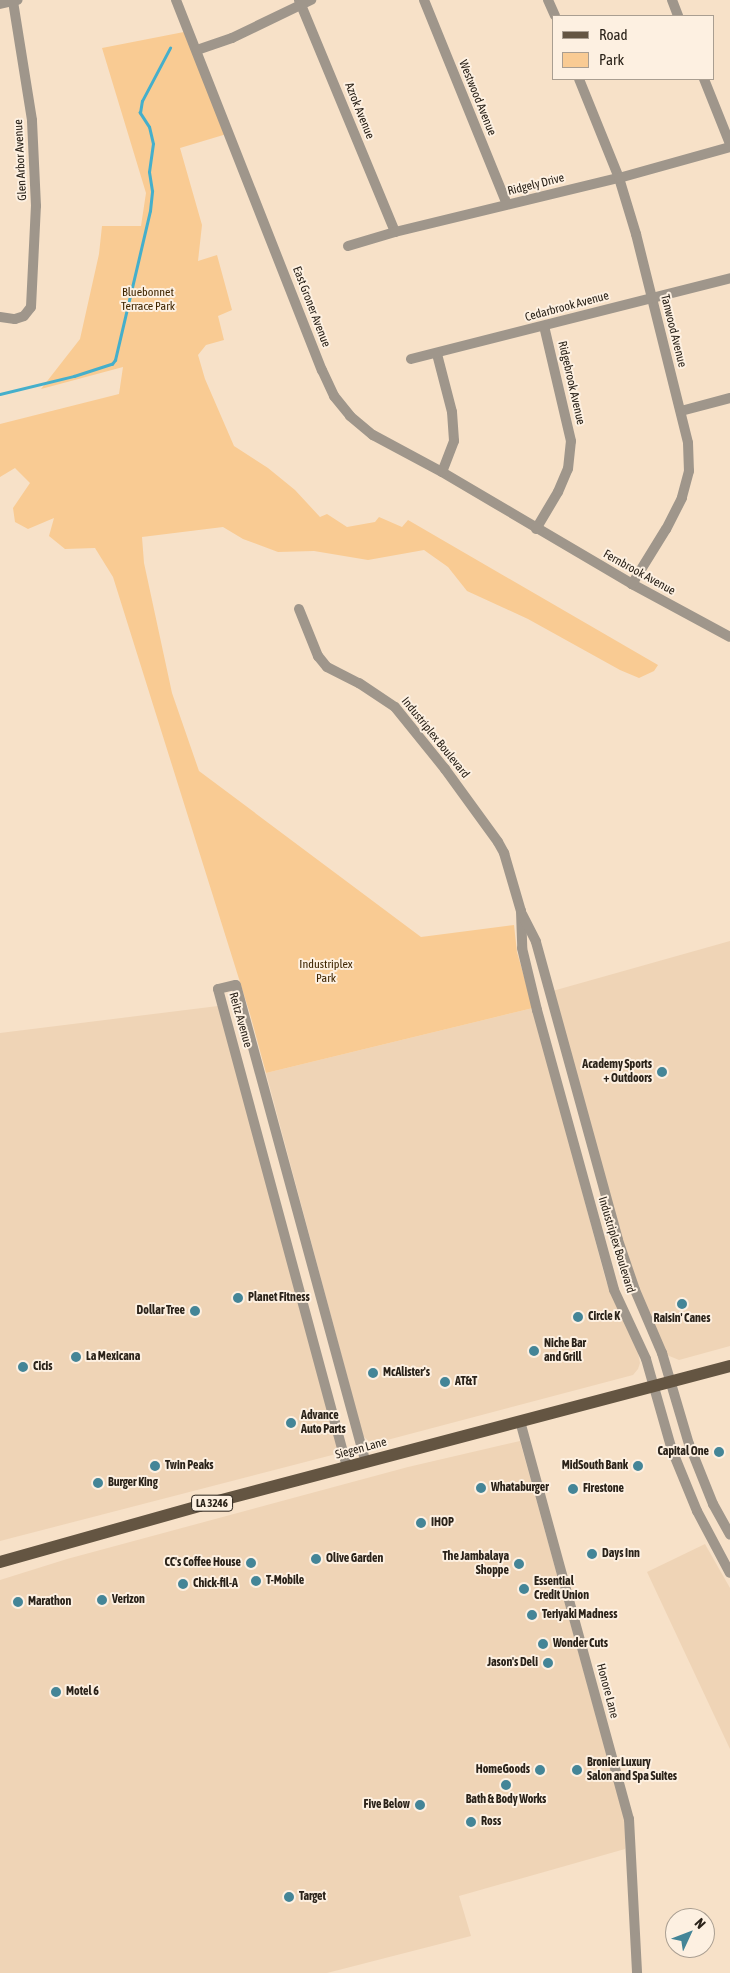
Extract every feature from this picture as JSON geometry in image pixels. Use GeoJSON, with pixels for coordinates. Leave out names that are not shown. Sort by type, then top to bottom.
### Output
{"type":"FeatureCollection","features":[{"type":"Feature","properties":{"kind":"main road","name":"Siegen Lane"},"geometry":{"type":"LineString","coordinates":[[0,1562],[347,1467],[730,1366]]}},
{"type":"Feature","properties":{"kind":"street","name":"East Groner Avenue"},"geometry":{"type":"LineString","coordinates":[[176,0],[322,370],[334,396],[350,416],[374,435],[442,472],[536,529]]}},
{"type":"Feature","properties":{"kind":"street"},"geometry":{"type":"LineString","coordinates":[[197,50],[232,38],[300,2],[311,0]]}},
{"type":"Feature","properties":{"kind":"street","name":"Westwood Avenue"},"geometry":{"type":"LineString","coordinates":[[424,0],[507,204]]}},
{"type":"Feature","properties":{"kind":"street"},"geometry":{"type":"LineString","coordinates":[[548,0],[555,15]]}},
{"type":"Feature","properties":{"kind":"street"},"geometry":{"type":"LineString","coordinates":[[672,0],[678,15]]}},
{"type":"Feature","properties":{"kind":"street"},"geometry":{"type":"LineString","coordinates":[[0,4],[16,1]]}},
{"type":"Feature","properties":{"kind":"street","name":"Glen Arbor Avenue"},"geometry":{"type":"LineString","coordinates":[[0,317],[15,319],[24,316],[31,308],[36,206],[32,120],[16,1]]}},
{"type":"Feature","properties":{"kind":"street","name":"Azrok Avenue"},"geometry":{"type":"LineString","coordinates":[[300,2],[395,232]]}},
{"type":"Feature","properties":{"kind":"street","name":"Tanwood Avenue"},"geometry":{"type":"LineString","coordinates":[[579,80],[618,178],[652,297],[688,443],[690,471],[678,506],[632,584]]}},
{"type":"Feature","properties":{"kind":"street"},"geometry":{"type":"LineString","coordinates":[[704,80],[730,146]]}},
{"type":"Feature","properties":{"kind":"street","name":"Ridgely Drive"},"geometry":{"type":"LineString","coordinates":[[348,246],[395,232],[618,178],[730,146]]}},
{"type":"Feature","properties":{"kind":"street","name":"Cedarbrook Avenue"},"geometry":{"type":"LineString","coordinates":[[411,359],[437,354],[730,278]]}},
{"type":"Feature","properties":{"kind":"street","name":"Ridgebrook Avenue"},"geometry":{"type":"LineString","coordinates":[[536,529],[558,492],[568,469],[571,441],[544,326]]}},
{"type":"Feature","properties":{"kind":"street"},"geometry":{"type":"LineString","coordinates":[[437,354],[452,412],[454,441],[442,472]]}},
{"type":"Feature","properties":{"kind":"street"},"geometry":{"type":"LineString","coordinates":[[681,411],[730,398]]}},
{"type":"Feature","properties":{"kind":"street","name":"Fernbrook Avenue"},"geometry":{"type":"LineString","coordinates":[[536,529],[730,637]]}},
{"type":"Feature","properties":{"kind":"street","name":"Industriplex Boulevard"},"geometry":{"type":"LineString","coordinates":[[299,609],[318,656],[327,666],[359,683],[395,707],[479,814],[504,853],[521,911],[536,942],[618,1240],[635,1290],[662,1354],[689,1444],[714,1504],[730,1535]]}},
{"type":"Feature","properties":{"kind":"street","name":"Industriplex Boulevard"},"geometry":{"type":"LineString","coordinates":[[521,911],[522,948],[614,1290],[646,1359],[672,1450],[697,1511],[730,1573]]}},
{"type":"Feature","properties":{"kind":"street","name":"Reitz Avenue"},"geometry":{"type":"LineString","coordinates":[[347,1467],[218,989],[236,985],[366,1462]]}},
{"type":"Feature","properties":{"kind":"street","name":"Honore Lane"},"geometry":{"type":"LineString","coordinates":[[520,1421],[629,1819],[637,1973]]}},
{"type":"Feature","properties":{"kind":"shaded area"},"geometry":{"type":"Polygon","coordinates":[[[730,941],[730,1346],[679,1360],[662,1353],[635,1290],[549,992],[730,941]]]}},
{"type":"Feature","properties":{"kind":"shaded area"},"geometry":{"type":"Polygon","coordinates":[[[218,1006],[340,1453],[0,1541],[0,1033],[218,1006]]]}},
{"type":"Feature","properties":{"kind":"shaded area"},"geometry":{"type":"Polygon","coordinates":[[[533,1008],[606,1281],[637,1348],[640,1363],[638,1369],[633,1375],[372,1444],[363,1436],[266,1073],[533,1008]]]}},
{"type":"Feature","properties":{"kind":"shaded area"},"geometry":{"type":"Polygon","coordinates":[[[520,1441],[625,1821],[625,1849],[459,1896],[471,1936],[327,1973],[0,1973],[0,1580],[67,1559],[408,1467],[520,1441]]]}},
{"type":"Feature","properties":{"kind":"shaded area"},"geometry":{"type":"Polygon","coordinates":[[[705,1544],[730,1588],[730,1749],[647,1572],[705,1544]]]}},
{"type":"Feature","properties":{"kind":"green space"},"geometry":{"type":"Polygon","coordinates":[[[189,31],[230,133],[180,148],[202,225],[198,261],[217,255],[232,310],[218,316],[224,340],[206,345],[198,355],[205,379],[234,446],[268,468],[295,490],[320,517],[327,514],[347,527],[375,522],[379,517],[402,527],[408,520],[658,665],[654,671],[639,678],[620,670],[528,619],[467,591],[448,567],[424,550],[368,560],[314,551],[278,552],[243,539],[223,527],[142,537],[144,563],[172,693],[199,771],[421,937],[514,925],[517,952],[533,1008],[266,1073],[250,1014],[113,577],[95,548],[65,549],[49,536],[54,518],[28,529],[15,522],[13,508],[30,483],[15,468],[0,477],[0,424],[119,394],[123,367],[41,389],[80,339],[99,254],[102,226],[141,226],[146,193],[102,48],[189,31]]]}},
{"type":"Feature","properties":{"kind":"waterway"},"geometry":{"type":"LineString","coordinates":[[0,394],[74,376],[112,364],[115,360],[150,211],[152,191],[149,172],[153,144],[149,127],[140,113],[142,101],[170,48]]}},
{"type":"Feature","properties":{"kind":"place","name":"Academy Sports + Outdoors"},"geometry":{"type":"Point","coordinates":[662,1072]}},
{"type":"Feature","properties":{"kind":"place","name":"Planet Fitness"},"geometry":{"type":"Point","coordinates":[238,1298]}},
{"type":"Feature","properties":{"kind":"place","name":"Raisin' Canes"},"geometry":{"type":"Point","coordinates":[682,1304]}},
{"type":"Feature","properties":{"kind":"place","name":"Dollar Tree"},"geometry":{"type":"Point","coordinates":[195,1311]}},
{"type":"Feature","properties":{"kind":"place","name":"Circle K"},"geometry":{"type":"Point","coordinates":[578,1317]}},
{"type":"Feature","properties":{"kind":"place","name":"Niche Bar and Grill"},"geometry":{"type":"Point","coordinates":[534,1351]}},
{"type":"Feature","properties":{"kind":"place","name":"La Mexicana"},"geometry":{"type":"Point","coordinates":[76,1357]}},
{"type":"Feature","properties":{"kind":"place","name":"Cicis"},"geometry":{"type":"Point","coordinates":[23,1367]}},
{"type":"Feature","properties":{"kind":"place","name":"McAlister's"},"geometry":{"type":"Point","coordinates":[373,1373]}},
{"type":"Feature","properties":{"kind":"place","name":"AT&T"},"geometry":{"type":"Point","coordinates":[445,1382]}},
{"type":"Feature","properties":{"kind":"place","name":"Advance Auto Parts"},"geometry":{"type":"Point","coordinates":[291,1423]}},
{"type":"Feature","properties":{"kind":"place","name":"Capital One"},"geometry":{"type":"Point","coordinates":[719,1452]}},
{"type":"Feature","properties":{"kind":"place","name":"Twin Peaks"},"geometry":{"type":"Point","coordinates":[155,1466]}},
{"type":"Feature","properties":{"kind":"place","name":"MidSouth Bank"},"geometry":{"type":"Point","coordinates":[638,1466]}},
{"type":"Feature","properties":{"kind":"place","name":"Burger King"},"geometry":{"type":"Point","coordinates":[98,1483]}},
{"type":"Feature","properties":{"kind":"place","name":"Whataburger"},"geometry":{"type":"Point","coordinates":[481,1488]}},
{"type":"Feature","properties":{"kind":"place","name":"Firestone"},"geometry":{"type":"Point","coordinates":[573,1489]}},
{"type":"Feature","properties":{"kind":"place","name":"IHOP"},"geometry":{"type":"Point","coordinates":[421,1523]}},
{"type":"Feature","properties":{"kind":"place","name":"Days Inn"},"geometry":{"type":"Point","coordinates":[592,1554]}},
{"type":"Feature","properties":{"kind":"place","name":"Olive Garden"},"geometry":{"type":"Point","coordinates":[316,1559]}},
{"type":"Feature","properties":{"kind":"place","name":"CC's Coffee House"},"geometry":{"type":"Point","coordinates":[251,1563]}},
{"type":"Feature","properties":{"kind":"place","name":"The Jambalaya Shoppe"},"geometry":{"type":"Point","coordinates":[519,1564]}},
{"type":"Feature","properties":{"kind":"place","name":"T-Mobile"},"geometry":{"type":"Point","coordinates":[256,1581]}},
{"type":"Feature","properties":{"kind":"place","name":"Chick-fil-A"},"geometry":{"type":"Point","coordinates":[183,1584]}},
{"type":"Feature","properties":{"kind":"place","name":"Essential Credit Union"},"geometry":{"type":"Point","coordinates":[524,1589]}},
{"type":"Feature","properties":{"kind":"place","name":"Verizon"},"geometry":{"type":"Point","coordinates":[102,1600]}},
{"type":"Feature","properties":{"kind":"place","name":"Marathon"},"geometry":{"type":"Point","coordinates":[18,1602]}},
{"type":"Feature","properties":{"kind":"place","name":"Teriyaki Madness"},"geometry":{"type":"Point","coordinates":[532,1615]}},
{"type":"Feature","properties":{"kind":"place","name":"Wonder Cuts"},"geometry":{"type":"Point","coordinates":[543,1644]}},
{"type":"Feature","properties":{"kind":"place","name":"Jason's Deli"},"geometry":{"type":"Point","coordinates":[548,1663]}},
{"type":"Feature","properties":{"kind":"place","name":"Motel 6"},"geometry":{"type":"Point","coordinates":[56,1692]}},
{"type":"Feature","properties":{"kind":"place","name":"HomeGoods"},"geometry":{"type":"Point","coordinates":[540,1770]}},
{"type":"Feature","properties":{"kind":"place","name":"Bronier Luxury Salon and Spa Suites"},"geometry":{"type":"Point","coordinates":[577,1770]}},
{"type":"Feature","properties":{"kind":"place","name":"Bath & Body Works"},"geometry":{"type":"Point","coordinates":[506,1785]}},
{"type":"Feature","properties":{"kind":"place","name":"Five Below"},"geometry":{"type":"Point","coordinates":[420,1805]}},
{"type":"Feature","properties":{"kind":"place","name":"Ross"},"geometry":{"type":"Point","coordinates":[471,1822]}},
{"type":"Feature","properties":{"kind":"place","name":"Target"},"geometry":{"type":"Point","coordinates":[289,1897]}},
{"type":"Feature","properties":{"kind":"park label","name":"Bluebonnet Terrace Park"},"geometry":{"type":"Point","coordinates":[148,300]}},
{"type":"Feature","properties":{"kind":"park label","name":"Industriplex Park"},"geometry":{"type":"Point","coordinates":[326,972]}}]}
